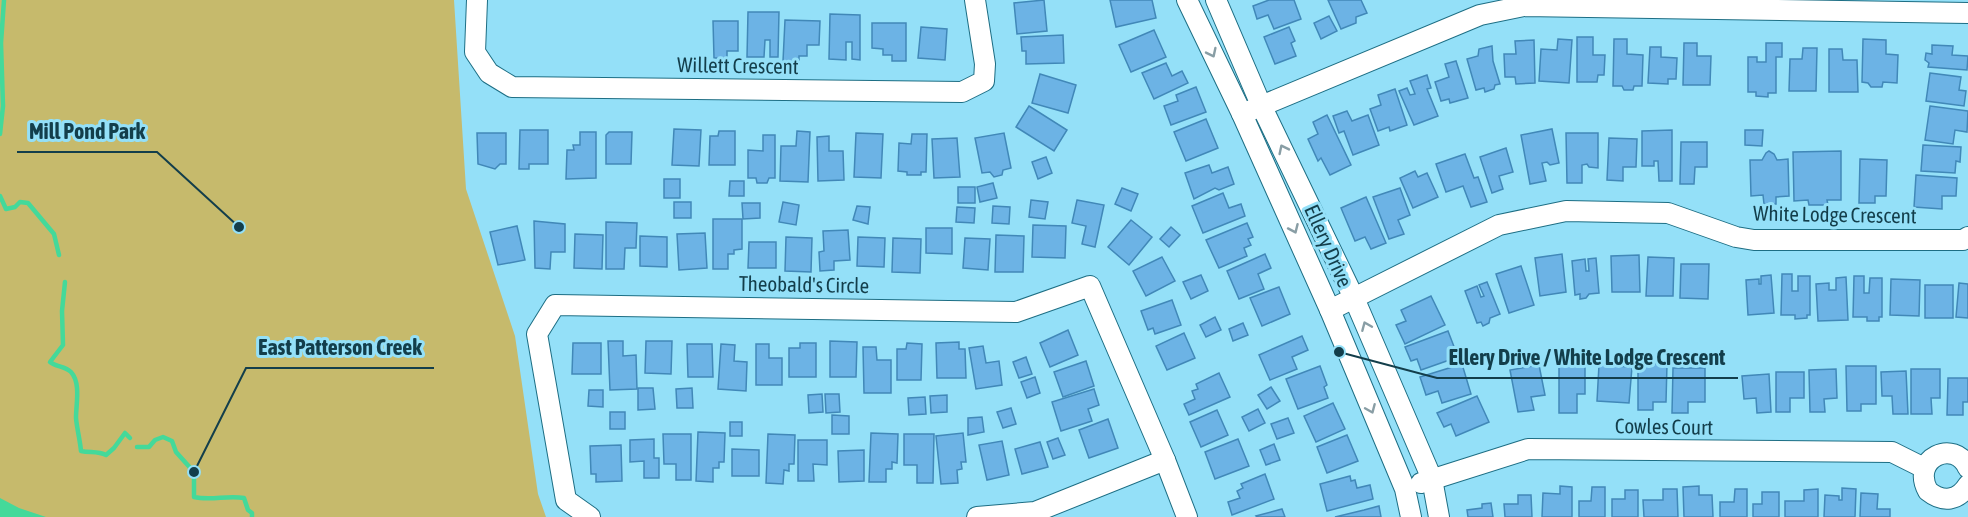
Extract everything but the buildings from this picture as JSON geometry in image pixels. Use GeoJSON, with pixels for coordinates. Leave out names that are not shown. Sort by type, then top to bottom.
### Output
{"type":"FeatureCollection","features":[{"type":"Feature","properties":{"kind":"street","name":"Willett Crescent"},"geometry":{"type":"LineString","coordinates":[[477,0],[476,52],[489,74],[512,87],[962,92],[984,81],[985,64],[975,0]]}},
{"type":"Feature","properties":{"kind":"street","name":"Ellery Drive"},"geometry":{"type":"LineString","coordinates":[[1187,0],[1242,114],[1330,310],[1405,489],[1411,517]]}},
{"type":"Feature","properties":{"kind":"street","name":"Ellery Drive"},"geometry":{"type":"LineString","coordinates":[[1216,0],[1262,105],[1354,298],[1432,478],[1439,517]]}},
{"type":"Feature","properties":{"kind":"street"},"geometry":{"type":"LineString","coordinates":[[1242,114],[1480,15],[1524,6],[1968,13]]}},
{"type":"Feature","properties":{"kind":"street","name":"White Lodge Crescent"},"geometry":{"type":"LineString","coordinates":[[1330,310],[1499,225],[1566,211],[1668,213],[1736,237],[1754,240],[1963,240],[1968,237]]}},
{"type":"Feature","properties":{"kind":"street","name":"Theobald's Circle"},"geometry":{"type":"LineString","coordinates":[[590,517],[566,500],[537,334],[555,305],[1016,312],[1090,286],[1187,517]]}},
{"type":"Feature","properties":{"kind":"street","name":"Cowles Court"},"geometry":{"type":"LineString","coordinates":[[1405,489],[1432,478],[1528,449],[1892,452],[1924,468]]}},
{"type":"Feature","properties":{"kind":"street"},"geometry":{"type":"LineString","coordinates":[[1968,468],[1961,458],[1947,453],[1934,457],[1924,468],[1924,484],[1934,496],[1942,499],[1958,497],[1968,485]]}},
{"type":"Feature","properties":{"kind":"street"},"geometry":{"type":"LineString","coordinates":[[977,517],[1035,512],[1165,460]]}},
{"type":"Feature","properties":{"kind":"shaded area"},"geometry":{"type":"Polygon","coordinates":[[[0,0],[454,0],[466,189],[515,336],[538,494],[546,517],[0,517],[0,0]]]}},
{"type":"Feature","properties":{"kind":"shaded area"},"geometry":{"type":"Polygon","coordinates":[[[0,498],[19,508],[46,517],[0,517],[0,498]]]}},
{"type":"Feature","properties":{"kind":"waterway"},"geometry":{"type":"LineString","coordinates":[[0,134],[3,106],[1,43],[4,0]]}},
{"type":"Feature","properties":{"kind":"waterway"},"geometry":{"type":"LineString","coordinates":[[0,196],[6,209],[15,207],[20,202],[28,203],[54,234],[59,255]]}},
{"type":"Feature","properties":{"kind":"waterway"},"geometry":{"type":"LineString","coordinates":[[65,282],[62,311],[63,345],[50,362],[69,370],[76,382],[76,418],[81,451],[106,455],[125,433],[130,438]]}},
{"type":"Feature","properties":{"kind":"waterway"},"geometry":{"type":"LineString","coordinates":[[137,447],[149,447],[155,440],[163,437],[172,441],[176,452],[194,472],[194,497],[244,498],[252,517]]}},
{"type":"Feature","properties":{"kind":"place","name":"Mill Pond Park"},"geometry":{"type":"Point","coordinates":[239,227]}},
{"type":"Feature","properties":{"kind":"place","name":"Ellery Drive / White Lodge Crescent"},"geometry":{"type":"Point","coordinates":[1339,352]}},
{"type":"Feature","properties":{"kind":"place","name":"East Patterson Creek"},"geometry":{"type":"Point","coordinates":[194,472]}}]}
